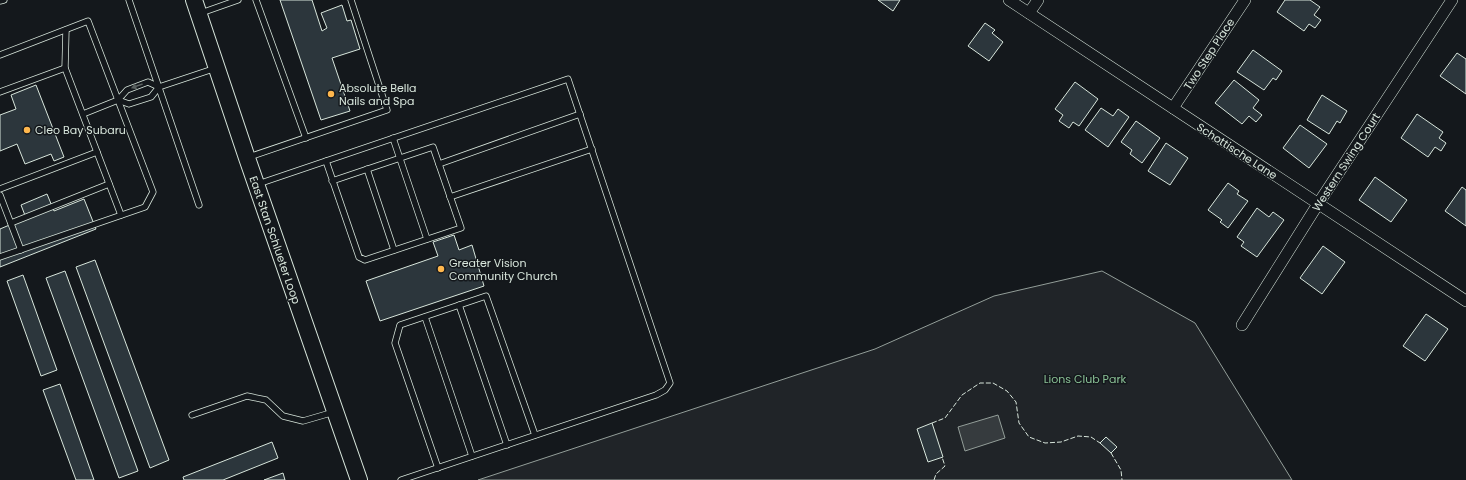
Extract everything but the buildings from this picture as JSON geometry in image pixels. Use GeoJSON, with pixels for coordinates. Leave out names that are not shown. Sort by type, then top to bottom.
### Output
{"type":"FeatureCollection","features":[{"type":"Feature","properties":{"kind":"main road","name":"East Stan Schlueter Loop"},"geometry":{"type":"LineString","coordinates":[[196,7],[334,412],[359,480]]}},
{"type":"Feature","properties":{"kind":"street","name":"Schottische Lane"},"geometry":{"type":"LineString","coordinates":[[1009,0],[1318,204],[1465,298]]}},
{"type":"Feature","properties":{"kind":"street"},"geometry":{"type":"LineString","coordinates":[[1029,13],[1038,0]]}},
{"type":"Feature","properties":{"kind":"street","name":"Two Step Place"},"geometry":{"type":"LineString","coordinates":[[1173,108],[1245,0]]}},
{"type":"Feature","properties":{"kind":"street","name":"Western Swing Court"},"geometry":{"type":"LineString","coordinates":[[1242,325],[1318,204],[1452,0]]}},
{"type":"Feature","properties":{"kind":"lane"},"geometry":{"type":"LineString","coordinates":[[0,1],[4,0]]}},
{"type":"Feature","properties":{"kind":"lane"},"geometry":{"type":"LineString","coordinates":[[129,0],[199,205]]}},
{"type":"Feature","properties":{"kind":"lane"},"geometry":{"type":"LineString","coordinates":[[196,7],[238,0]]}},
{"type":"Feature","properties":{"kind":"lane"},"geometry":{"type":"LineString","coordinates":[[256,0],[306,138]]}},
{"type":"Feature","properties":{"kind":"lane"},"geometry":{"type":"LineString","coordinates":[[247,158],[387,110],[351,0]]}},
{"type":"Feature","properties":{"kind":"lane"},"geometry":{"type":"LineString","coordinates":[[0,55],[88,21],[153,192],[145,207],[0,257]]}},
{"type":"Feature","properties":{"kind":"lane"},"geometry":{"type":"LineString","coordinates":[[66,30],[65,68],[121,216]]}},
{"type":"Feature","properties":{"kind":"lane"},"geometry":{"type":"LineString","coordinates":[[0,92],[65,68]]}},
{"type":"Feature","properties":{"kind":"lane"},"geometry":{"type":"LineString","coordinates":[[118,100],[129,104],[152,96],[159,87],[216,68]]}},
{"type":"Feature","properties":{"kind":"lane"},"geometry":{"type":"LineString","coordinates":[[256,185],[568,79],[670,383],[665,390],[656,395],[401,480]]}},
{"type":"Feature","properties":{"kind":"lane"},"geometry":{"type":"LineString","coordinates":[[83,114],[118,100],[127,90],[148,82],[159,87]]}},
{"type":"Feature","properties":{"kind":"lane"},"geometry":{"type":"LineString","coordinates":[[439,164],[580,114]]}},
{"type":"Feature","properties":{"kind":"lane"},"geometry":{"type":"LineString","coordinates":[[393,138],[427,239]]}},
{"type":"Feature","properties":{"kind":"lane"},"geometry":{"type":"LineString","coordinates":[[326,161],[332,181],[359,257],[365,260],[461,228],[433,147],[332,181]]}},
{"type":"Feature","properties":{"kind":"lane"},"geometry":{"type":"LineString","coordinates":[[450,197],[592,149]]}},
{"type":"Feature","properties":{"kind":"lane"},"geometry":{"type":"LineString","coordinates":[[0,189],[97,152]]}},
{"type":"Feature","properties":{"kind":"lane"},"geometry":{"type":"LineString","coordinates":[[367,169],[394,250]]}},
{"type":"Feature","properties":{"kind":"lane"},"geometry":{"type":"LineString","coordinates":[[11,223],[109,184]]}},
{"type":"Feature","properties":{"kind":"lane"},"geometry":{"type":"LineString","coordinates":[[0,196],[21,250]]}},
{"type":"Feature","properties":{"kind":"lane"},"geometry":{"type":"LineString","coordinates":[[438,468],[395,343],[400,325],[486,296],[535,435]]}},
{"type":"Feature","properties":{"kind":"lane"},"geometry":{"type":"LineString","coordinates":[[459,305],[507,445]]}},
{"type":"Feature","properties":{"kind":"lane"},"geometry":{"type":"LineString","coordinates":[[425,317],[472,456]]}},
{"type":"Feature","properties":{"kind":"lane"},"geometry":{"type":"LineString","coordinates":[[192,415],[247,396],[266,400],[283,416],[304,421],[334,412]]}},
{"type":"Feature","properties":{"kind":"green space","name":"Lions Club Park"},"geometry":{"type":"Polygon","coordinates":[[[1102,271],[1195,323],[1292,480],[478,480],[875,349],[994,296],[1102,271]]]}},
{"type":"Feature","properties":{"kind":"shaded area"},"geometry":{"type":"Polygon","coordinates":[[[998,415],[1005,438],[965,451],[958,427],[998,415]]]}},
{"type":"Feature","properties":{"kind":"fence"},"geometry":{"type":"LineString","coordinates":[[932,423],[945,418],[962,395],[980,383],[993,383],[1007,391],[1016,402],[1019,423],[1029,437],[1045,443],[1061,442],[1078,436],[1091,437],[1100,443]]}},
{"type":"Feature","properties":{"kind":"fence"},"geometry":{"type":"LineString","coordinates":[[1111,453],[1121,470],[1122,480]]}},
{"type":"Feature","properties":{"kind":"fence"},"geometry":{"type":"LineString","coordinates":[[934,480],[936,474],[945,466],[942,457]]}},
{"type":"Feature","properties":{"kind":"place","name":"Absolute Bella Nails and Spa"},"geometry":{"type":"Point","coordinates":[331,94]}},
{"type":"Feature","properties":{"kind":"place","name":"Cleo Bay Subaru"},"geometry":{"type":"Point","coordinates":[27,130]}},
{"type":"Feature","properties":{"kind":"place","name":"Greater Vision Community Church"},"geometry":{"type":"Point","coordinates":[441,269]}}]}
